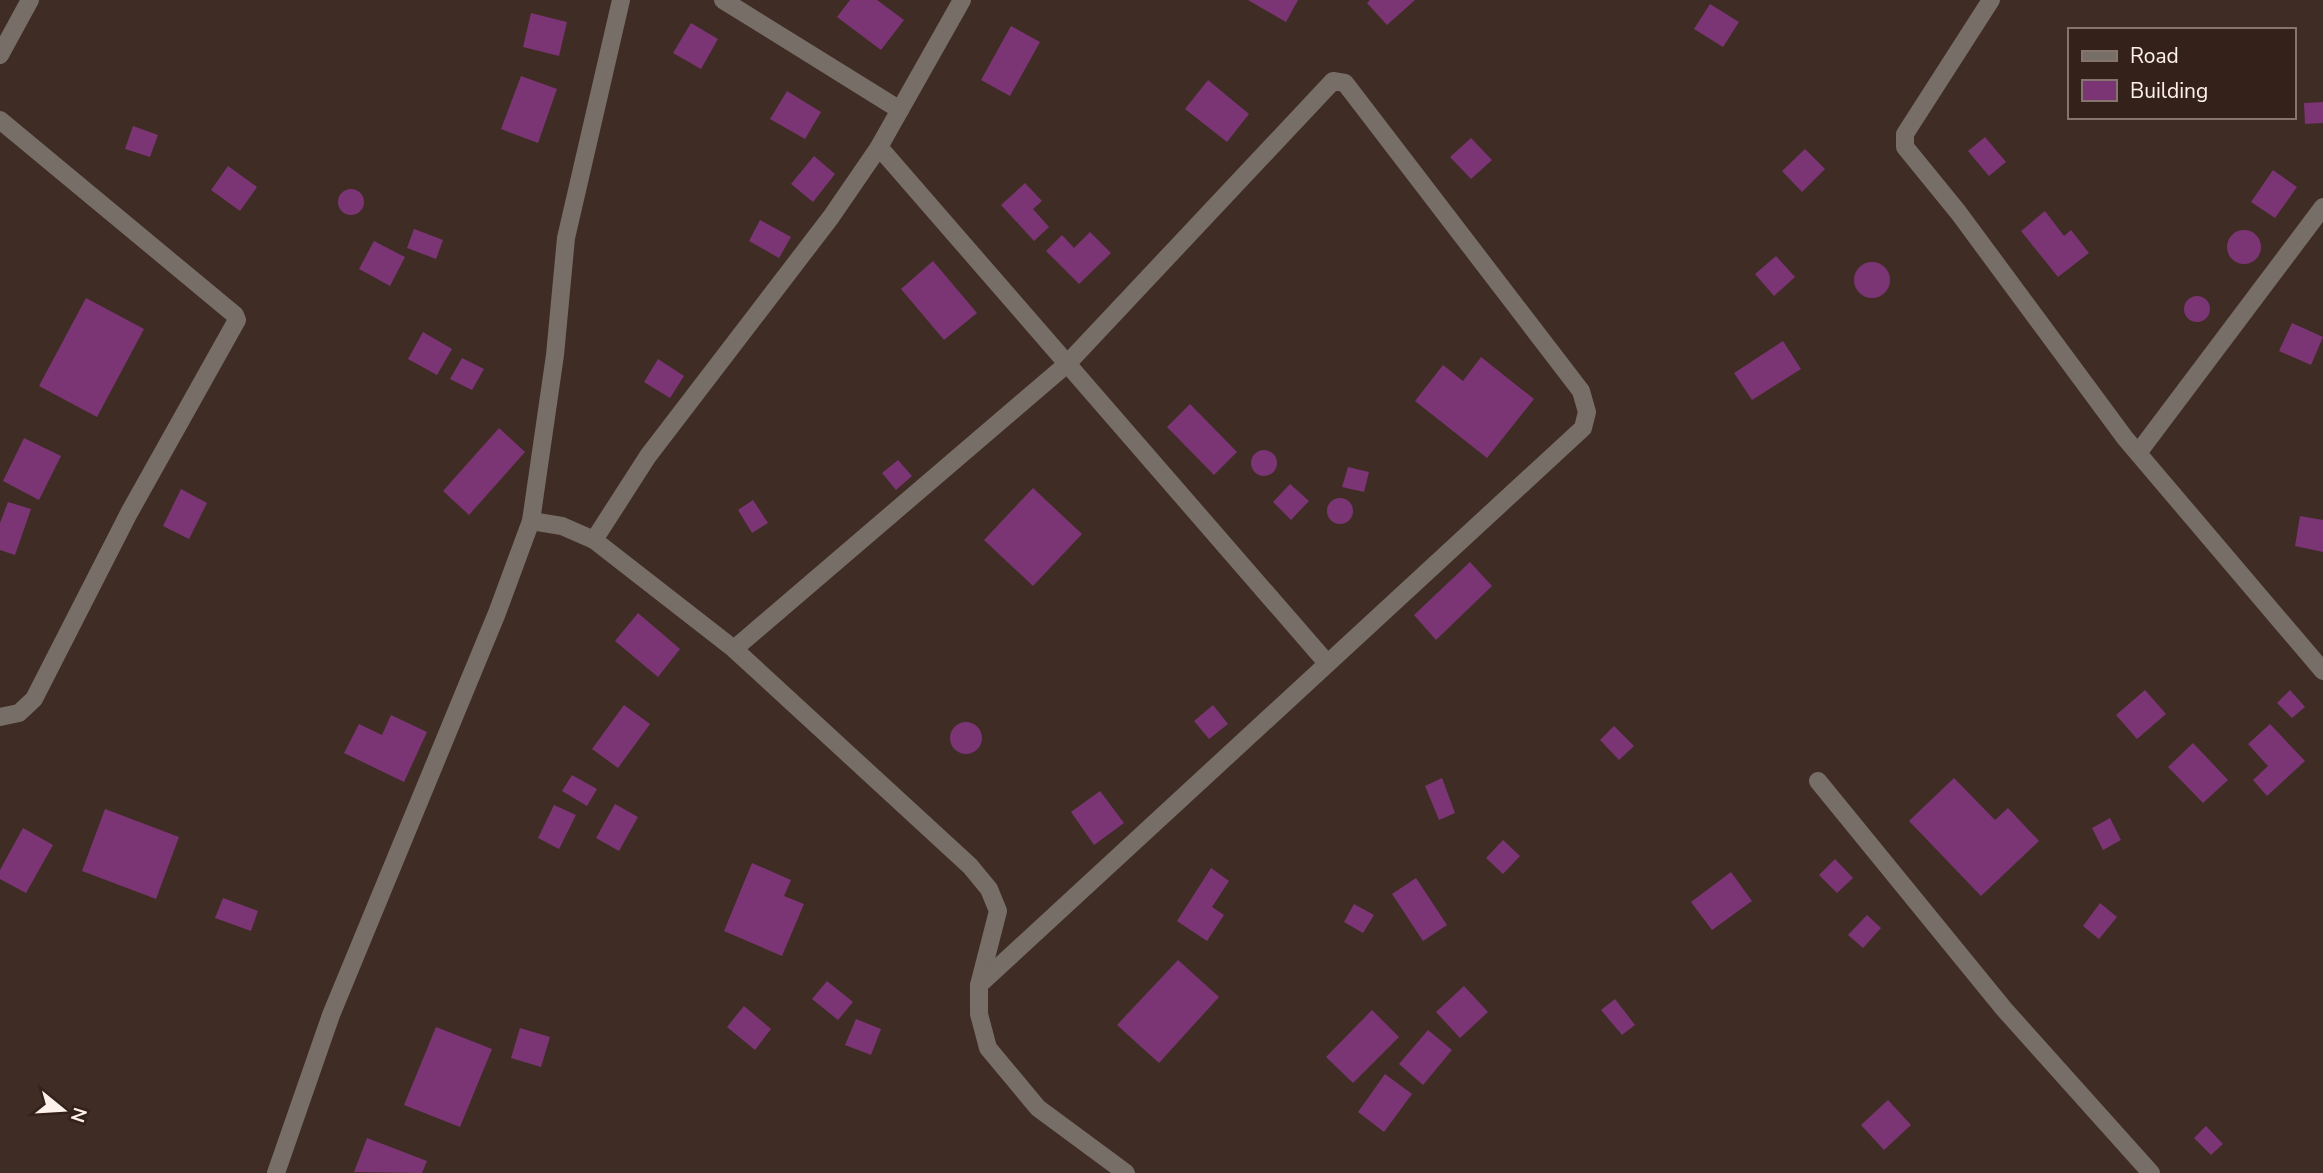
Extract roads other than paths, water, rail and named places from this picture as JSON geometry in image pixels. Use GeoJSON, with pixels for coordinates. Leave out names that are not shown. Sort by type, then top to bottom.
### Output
{"type":"FeatureCollection","features":[{"type":"Feature","properties":{"kind":"street"},"geometry":{"type":"LineString","coordinates":[[0,55],[30,0]]}},
{"type":"Feature","properties":{"kind":"street"},"geometry":{"type":"LineString","coordinates":[[276,1173],[331,1015],[497,613],[531,521],[555,355],[566,238],[621,0]]}},
{"type":"Feature","properties":{"kind":"street"},"geometry":{"type":"LineString","coordinates":[[723,0],[900,110]]}},
{"type":"Feature","properties":{"kind":"street"},"geometry":{"type":"LineString","coordinates":[[594,540],[648,456],[822,228],[879,147],[962,0]]}},
{"type":"Feature","properties":{"kind":"street"},"geometry":{"type":"LineString","coordinates":[[1991,0],[1905,134],[1903,143],[1958,212],[2138,453],[2323,671]]}},
{"type":"Feature","properties":{"kind":"street"},"geometry":{"type":"LineString","coordinates":[[734,649],[1067,364],[1325,87],[1339,79],[1345,83],[1581,391],[1587,412],[1583,428],[979,985]]}},
{"type":"Feature","properties":{"kind":"street"},"geometry":{"type":"LineString","coordinates":[[0,120],[235,315],[237,320],[128,513],[34,699],[19,713],[0,717]]}},
{"type":"Feature","properties":{"kind":"street"},"geometry":{"type":"LineString","coordinates":[[879,147],[1327,663]]}},
{"type":"Feature","properties":{"kind":"street"},"geometry":{"type":"LineString","coordinates":[[2138,453],[2323,207]]}},
{"type":"Feature","properties":{"kind":"street"},"geometry":{"type":"LineString","coordinates":[[531,521],[562,526],[594,540],[734,649],[970,866],[989,889],[998,911],[979,985],[979,1014],[988,1048],[1038,1108],[1126,1173]]}},
{"type":"Feature","properties":{"kind":"street"},"geometry":{"type":"LineString","coordinates":[[1818,781],[2004,1009],[2151,1173]]}}]}
